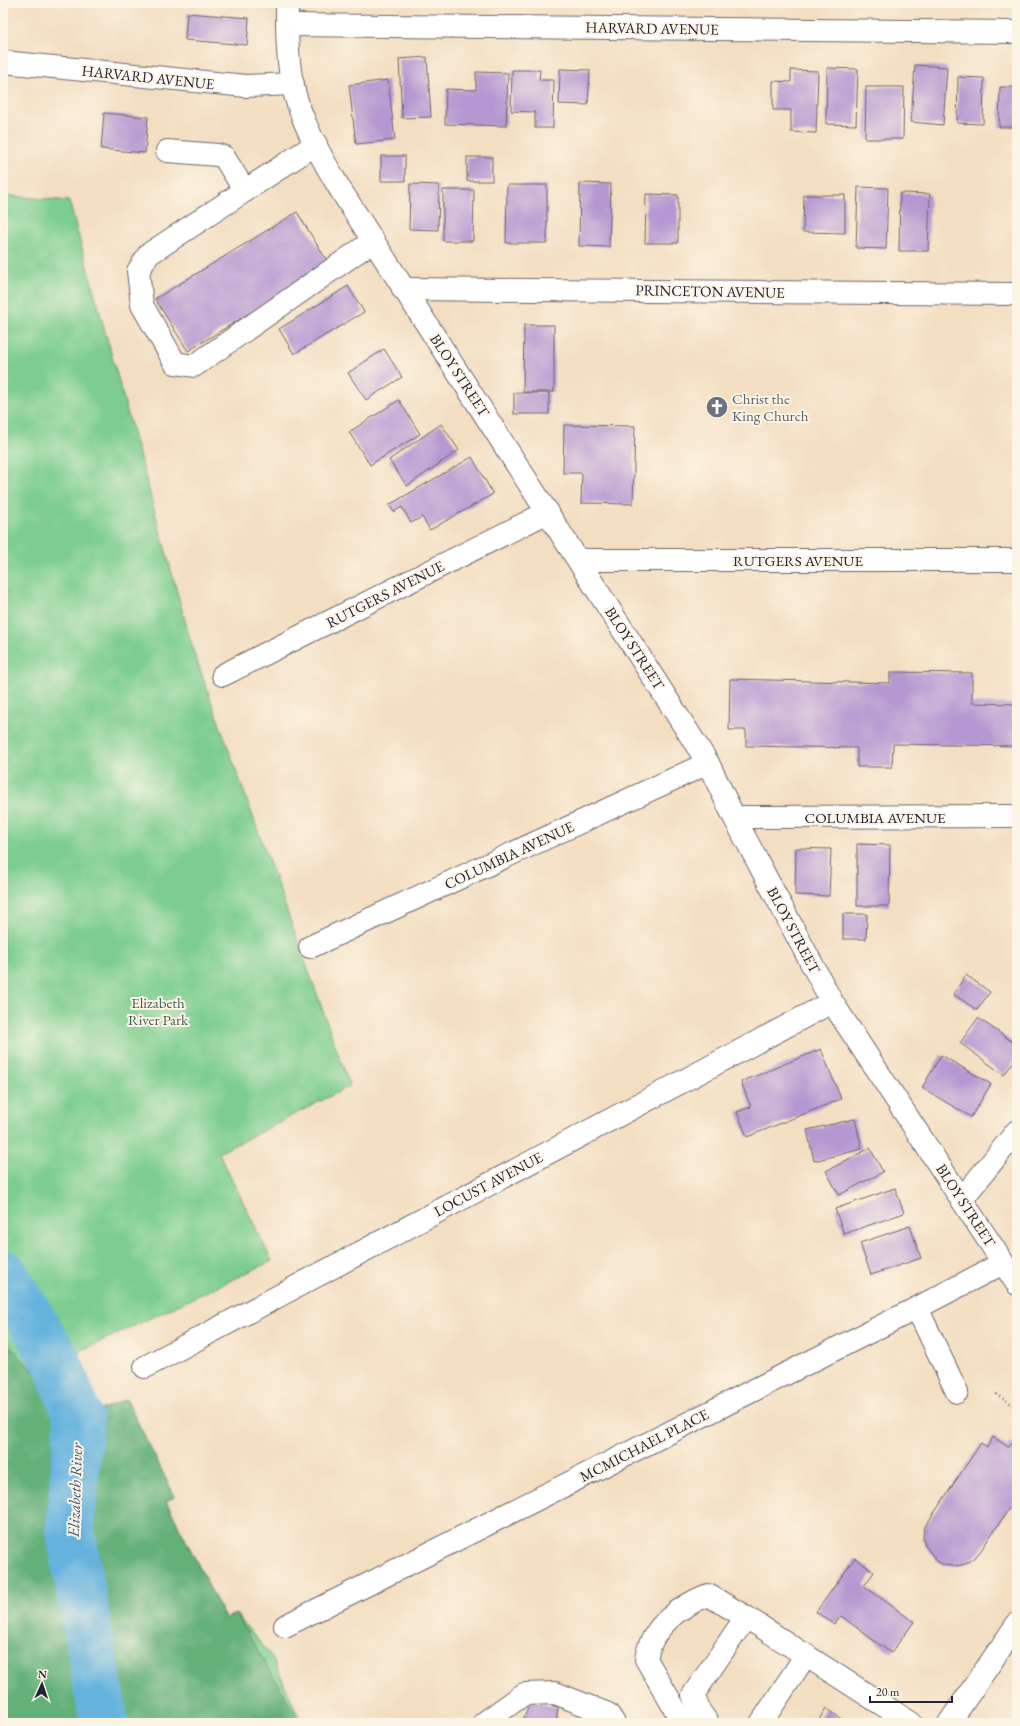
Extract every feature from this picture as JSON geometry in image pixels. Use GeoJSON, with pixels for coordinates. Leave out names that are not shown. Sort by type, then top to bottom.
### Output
{"type":"FeatureCollection","features":[{"type":"Feature","properties":{"kind":"street","name":"BLOY STREET"},"geometry":{"type":"LineString","coordinates":[[287,3],[287,46],[298,104],[316,144],[340,189],[708,763],[734,817],[832,1002],[1017,1284]]}},
{"type":"Feature","properties":{"kind":"street","name":"HARVARD AVENUE"},"geometry":{"type":"LineString","coordinates":[[287,25],[1017,32]]}},
{"type":"Feature","properties":{"kind":"street","name":"HARVARD AVENUE"},"geometry":{"type":"LineString","coordinates":[[3,62],[246,86],[293,84]]}},
{"type":"Feature","properties":{"kind":"street"},"geometry":{"type":"LineString","coordinates":[[316,144],[149,254],[138,271],[142,305],[175,363],[194,366],[373,241]]}},
{"type":"Feature","properties":{"kind":"street"},"geometry":{"type":"LineString","coordinates":[[167,151],[218,155],[224,157],[245,191]]}},
{"type":"Feature","properties":{"kind":"street","name":"PRINCETON AVENUE"},"geometry":{"type":"LineString","coordinates":[[404,289],[1017,294]]}},
{"type":"Feature","properties":{"kind":"street","name":"RUTGERS AVENUE"},"geometry":{"type":"LineString","coordinates":[[222,676],[548,512]]}},
{"type":"Feature","properties":{"kind":"street","name":"RUTGERS AVENUE"},"geometry":{"type":"LineString","coordinates":[[579,560],[1017,560]]}},
{"type":"Feature","properties":{"kind":"street","name":"COLUMBIA AVENUE"},"geometry":{"type":"LineString","coordinates":[[310,947],[708,763]]}},
{"type":"Feature","properties":{"kind":"street","name":"COLUMBIA AVENUE"},"geometry":{"type":"LineString","coordinates":[[734,817],[1017,816]]}},
{"type":"Feature","properties":{"kind":"street","name":"LOCUST AVENUE"},"geometry":{"type":"LineString","coordinates":[[145,1367],[832,1002]]}},
{"type":"Feature","properties":{"kind":"street"},"geometry":{"type":"LineString","coordinates":[[962,1199],[1017,1131]]}},
{"type":"Feature","properties":{"kind":"street","name":"MCMICHAEL PLACE"},"geometry":{"type":"LineString","coordinates":[[285,1626],[917,1308],[1003,1263]]}},
{"type":"Feature","properties":{"kind":"street"},"geometry":{"type":"LineString","coordinates":[[917,1308],[957,1392]]}},
{"type":"Feature","properties":{"kind":"street"},"geometry":{"type":"LineString","coordinates":[[683,1723],[646,1659],[648,1648],[661,1628],[676,1612],[696,1600],[708,1595],[746,1616],[911,1723]]}},
{"type":"Feature","properties":{"kind":"street"},"geometry":{"type":"LineString","coordinates":[[708,1723],[700,1712],[693,1695],[746,1616]]}},
{"type":"Feature","properties":{"kind":"street"},"geometry":{"type":"LineString","coordinates":[[949,1723],[1013,1636]]}},
{"type":"Feature","properties":{"kind":"street"},"geometry":{"type":"LineString","coordinates":[[761,1723],[806,1655]]}},
{"type":"Feature","properties":{"kind":"street"},"geometry":{"type":"LineString","coordinates":[[484,1723],[524,1694],[555,1692],[608,1714],[614,1723]]}},
{"type":"Feature","properties":{"kind":"path"},"geometry":{"type":"LineString","coordinates":[[996,1394],[1017,1408]]}},
{"type":"Feature","properties":{"kind":"green space","name":"Elizabeth River Park"},"geometry":{"type":"Polygon","coordinates":[[[3,195],[69,201],[194,653],[350,1086],[219,1153],[272,1261],[57,1362],[79,1419],[126,1399],[175,1497],[166,1501],[225,1618],[236,1614],[272,1657],[302,1723],[3,1723],[3,195]]]}},
{"type":"Feature","properties":{"kind":"green space"},"geometry":{"type":"Polygon","coordinates":[[[3,1339],[79,1419],[126,1399],[175,1497],[166,1501],[225,1618],[236,1614],[301,1723],[3,1723],[3,1339]]]}},
{"type":"Feature","properties":{"kind":"building"},"geometry":{"type":"Polygon","coordinates":[[[187,13],[249,18],[247,45],[185,40],[187,13]]]}},
{"type":"Feature","properties":{"kind":"building"},"geometry":{"type":"Polygon","coordinates":[[[427,57],[431,117],[402,118],[399,59],[427,57]]]}},
{"type":"Feature","properties":{"kind":"building"},"geometry":{"type":"Polygon","coordinates":[[[915,65],[947,67],[943,125],[911,122],[915,65]]]}},
{"type":"Feature","properties":{"kind":"building"},"geometry":{"type":"Polygon","coordinates":[[[827,68],[858,69],[856,125],[826,124],[827,68]]]}},
{"type":"Feature","properties":{"kind":"building"},"geometry":{"type":"Polygon","coordinates":[[[560,69],[590,70],[588,105],[559,104],[560,69]]]}},
{"type":"Feature","properties":{"kind":"building"},"geometry":{"type":"Polygon","coordinates":[[[512,70],[540,70],[539,80],[554,80],[553,128],[535,128],[535,112],[511,111],[512,70]]]}},
{"type":"Feature","properties":{"kind":"building"},"geometry":{"type":"Polygon","coordinates":[[[791,70],[818,71],[816,133],[791,132],[791,110],[773,110],[773,81],[791,82],[791,70]]]}},
{"type":"Feature","properties":{"kind":"building"},"geometry":{"type":"Polygon","coordinates":[[[476,72],[508,73],[506,126],[445,124],[446,89],[476,90],[476,72]]]}},
{"type":"Feature","properties":{"kind":"building"},"geometry":{"type":"Polygon","coordinates":[[[958,77],[984,78],[983,124],[957,123],[958,77]]]}},
{"type":"Feature","properties":{"kind":"building"},"geometry":{"type":"Polygon","coordinates":[[[388,80],[395,140],[356,144],[349,85],[388,80]]]}},
{"type":"Feature","properties":{"kind":"building"},"geometry":{"type":"Polygon","coordinates":[[[866,87],[904,87],[903,139],[865,139],[866,87]]]}},
{"type":"Feature","properties":{"kind":"building"},"geometry":{"type":"Polygon","coordinates":[[[1000,87],[1017,87],[1017,127],[999,127],[1000,87]]]}},
{"type":"Feature","properties":{"kind":"building"},"geometry":{"type":"Polygon","coordinates":[[[104,113],[148,117],[145,153],[101,149],[104,113]]]}},
{"type":"Feature","properties":{"kind":"building"},"geometry":{"type":"Polygon","coordinates":[[[381,156],[405,156],[405,181],[381,181],[381,156]]]}},
{"type":"Feature","properties":{"kind":"building"},"geometry":{"type":"Polygon","coordinates":[[[467,157],[492,157],[492,181],[467,181],[467,157]]]}},
{"type":"Feature","properties":{"kind":"building"},"geometry":{"type":"Polygon","coordinates":[[[580,183],[611,184],[609,247],[579,246],[580,183]]]}},
{"type":"Feature","properties":{"kind":"building"},"geometry":{"type":"Polygon","coordinates":[[[410,184],[439,185],[438,230],[409,229],[410,184]]]}},
{"type":"Feature","properties":{"kind":"building"},"geometry":{"type":"Polygon","coordinates":[[[507,185],[547,185],[547,243],[506,243],[507,185]]]}},
{"type":"Feature","properties":{"kind":"building"},"geometry":{"type":"Polygon","coordinates":[[[858,187],[888,188],[886,249],[856,248],[858,187]]]}},
{"type":"Feature","properties":{"kind":"building"},"geometry":{"type":"Polygon","coordinates":[[[443,190],[474,190],[473,241],[443,241],[443,190]]]}},
{"type":"Feature","properties":{"kind":"building"},"geometry":{"type":"Polygon","coordinates":[[[900,193],[930,194],[928,251],[899,251],[900,193]]]}},
{"type":"Feature","properties":{"kind":"building"},"geometry":{"type":"Polygon","coordinates":[[[646,194],[678,195],[678,243],[645,243],[646,194]]]}},
{"type":"Feature","properties":{"kind":"building"},"geometry":{"type":"Polygon","coordinates":[[[804,195],[845,195],[845,233],[803,232],[804,195]]]}},
{"type":"Feature","properties":{"kind":"building"},"geometry":{"type":"Polygon","coordinates":[[[297,212],[329,264],[188,351],[155,299],[297,212]]]}},
{"type":"Feature","properties":{"kind":"building"},"geometry":{"type":"Polygon","coordinates":[[[348,286],[364,312],[294,354],[279,329],[348,286]]]}},
{"type":"Feature","properties":{"kind":"building"},"geometry":{"type":"Polygon","coordinates":[[[524,325],[554,325],[554,392],[523,392],[524,325]]]}},
{"type":"Feature","properties":{"kind":"building"},"geometry":{"type":"Polygon","coordinates":[[[384,349],[402,377],[366,400],[348,373],[384,349]]]}},
{"type":"Feature","properties":{"kind":"building"},"geometry":{"type":"Polygon","coordinates":[[[514,393],[549,393],[549,414],[514,414],[514,393]]]}},
{"type":"Feature","properties":{"kind":"building"},"geometry":{"type":"Polygon","coordinates":[[[399,400],[420,434],[370,465],[349,432],[399,400]]]}},
{"type":"Feature","properties":{"kind":"building"},"geometry":{"type":"Polygon","coordinates":[[[441,424],[459,450],[407,486],[389,460],[441,424]]]}},
{"type":"Feature","properties":{"kind":"building"},"geometry":{"type":"Polygon","coordinates":[[[564,425],[635,426],[633,504],[581,503],[582,473],[563,473],[564,425]]]}},
{"type":"Feature","properties":{"kind":"building"},"geometry":{"type":"Polygon","coordinates":[[[472,457],[493,494],[430,530],[422,517],[411,523],[402,507],[394,512],[389,505],[472,457]]]}},
{"type":"Feature","properties":{"kind":"building"},"geometry":{"type":"Polygon","coordinates":[[[890,672],[972,673],[972,703],[1017,704],[1017,746],[893,744],[892,767],[857,767],[857,748],[746,746],[746,730],[729,730],[730,679],[890,683],[890,672]]]}},
{"type":"Feature","properties":{"kind":"building"},"geometry":{"type":"Polygon","coordinates":[[[857,844],[890,845],[889,906],[857,906],[857,844]]]}},
{"type":"Feature","properties":{"kind":"building"},"geometry":{"type":"Polygon","coordinates":[[[796,848],[831,849],[829,896],[795,895],[796,848]]]}},
{"type":"Feature","properties":{"kind":"building"},"geometry":{"type":"Polygon","coordinates":[[[843,914],[867,914],[866,939],[843,939],[843,914]]]}},
{"type":"Feature","properties":{"kind":"building"},"geometry":{"type":"Polygon","coordinates":[[[966,975],[990,992],[977,1010],[953,994],[966,975]]]}},
{"type":"Feature","properties":{"kind":"building"},"geometry":{"type":"Polygon","coordinates":[[[978,1018],[1017,1045],[1017,1057],[1004,1075],[960,1043],[978,1018]]]}},
{"type":"Feature","properties":{"kind":"building"},"geometry":{"type":"Polygon","coordinates":[[[821,1049],[841,1099],[747,1137],[737,1112],[751,1107],[741,1082],[821,1049]]]}},
{"type":"Feature","properties":{"kind":"building"},"geometry":{"type":"Polygon","coordinates":[[[941,1055],[991,1084],[971,1117],[922,1088],[941,1055]]]}},
{"type":"Feature","properties":{"kind":"building"},"geometry":{"type":"Polygon","coordinates":[[[855,1119],[862,1149],[814,1161],[807,1130],[855,1119]]]}},
{"type":"Feature","properties":{"kind":"building"},"geometry":{"type":"Polygon","coordinates":[[[870,1148],[883,1172],[839,1195],[826,1171],[870,1148]]]}},
{"type":"Feature","properties":{"kind":"building"},"geometry":{"type":"Polygon","coordinates":[[[895,1188],[904,1213],[844,1234],[835,1209],[895,1188]]]}},
{"type":"Feature","properties":{"kind":"building"},"geometry":{"type":"Polygon","coordinates":[[[910,1226],[921,1258],[871,1275],[860,1243],[910,1226]]]}},
{"type":"Feature","properties":{"kind":"building"},"geometry":{"type":"Polygon","coordinates":[[[993,1437],[1008,1447],[1011,1443],[1017,1446],[1017,1497],[979,1553],[962,1565],[944,1565],[937,1561],[926,1547],[923,1539],[924,1528],[981,1443],[987,1447],[993,1437]]]}},
{"type":"Feature","properties":{"kind":"building"},"geometry":{"type":"Polygon","coordinates":[[[855,1558],[874,1572],[864,1586],[914,1622],[891,1653],[841,1616],[834,1624],[816,1612],[855,1558]]]}},
{"type":"Feature","properties":{"kind":"building"},"geometry":{"type":"Polygon","coordinates":[[[531,1700],[558,1707],[556,1723],[522,1723],[531,1700]]]}},
{"type":"Feature","properties":{"kind":"building"},"geometry":{"type":"Polygon","coordinates":[[[826,1708],[847,1723],[817,1723],[826,1708]]]}},
{"type":"Feature","properties":{"kind":"waterway","name":"Elizabeth River"},"geometry":{"type":"LineString","coordinates":[[3,1274],[57,1362],[79,1419],[70,1530],[104,1723]]}},
{"type":"Feature","properties":{"kind":"place","name":"Christ the King Church"},"geometry":{"type":"Point","coordinates":[717,407]}}]}
